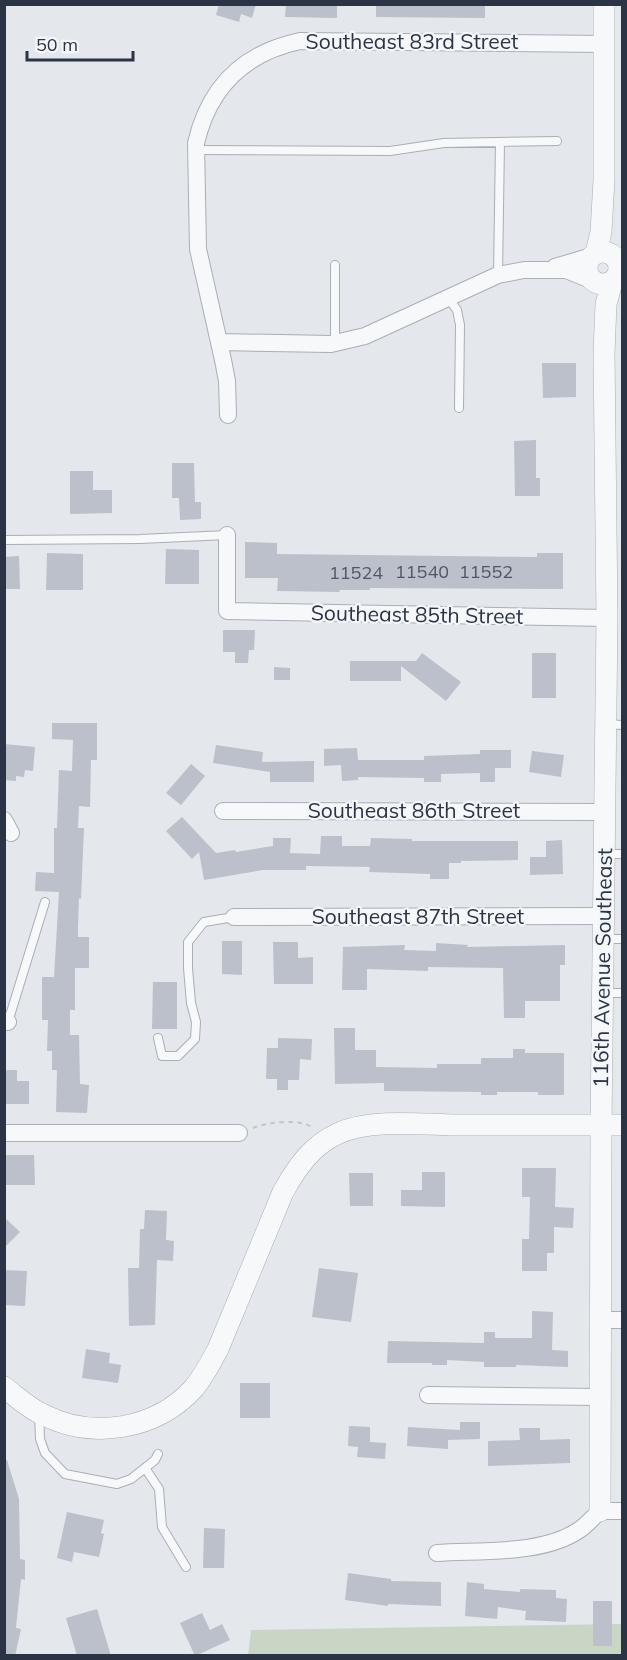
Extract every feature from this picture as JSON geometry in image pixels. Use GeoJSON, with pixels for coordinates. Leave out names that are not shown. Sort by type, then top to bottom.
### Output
{"type":"FeatureCollection","features":[{"type":"Feature","properties":{"kind":"street","name":"116th Avenue Southeast"},"geometry":{"type":"LineString","coordinates":[[600,1511],[601,1125],[612,993],[613,939],[603,916],[614,854],[605,812],[614,725],[607,618],[604,353],[608,269],[601,232],[604,180],[604,4]]}},
{"type":"Feature","properties":{"kind":"street","name":"Southeast 83rd Street"},"geometry":{"type":"LineString","coordinates":[[228,416],[227,381],[198,249],[196,150],[205,114],[216,94],[230,77],[242,66],[269,50],[300,41],[604,44]]}},
{"type":"Feature","properties":{"kind":"street"},"geometry":{"type":"LineString","coordinates":[[219,342],[335,344],[365,336],[498,275],[524,270],[608,269]]}},
{"type":"Feature","properties":{"kind":"street","name":"Southeast 85th Street"},"geometry":{"type":"LineString","coordinates":[[227,535],[227,611],[607,618]]}},
{"type":"Feature","properties":{"kind":"street","name":"Southeast 86th Street"},"geometry":{"type":"LineString","coordinates":[[223,811],[605,812]]}},
{"type":"Feature","properties":{"kind":"street","name":"Southeast 87th Street"},"geometry":{"type":"LineString","coordinates":[[234,917],[603,916]]}},
{"type":"Feature","properties":{"kind":"street"},"geometry":{"type":"LineString","coordinates":[[4,1375],[10,1391],[39,1413],[80,1427],[100,1429],[140,1423],[178,1403],[205,1373],[218,1348],[283,1192],[294,1171],[307,1155],[328,1140],[348,1130],[380,1125],[622,1125]]}},
{"type":"Feature","properties":{"kind":"street"},"geometry":{"type":"LineString","coordinates":[[4,1133],[239,1134]]}},
{"type":"Feature","properties":{"kind":"street"},"geometry":{"type":"LineString","coordinates":[[601,1320],[622,1320]]}},
{"type":"Feature","properties":{"kind":"street"},"geometry":{"type":"LineString","coordinates":[[428,1395],[600,1396]]}},
{"type":"Feature","properties":{"kind":"street"},"geometry":{"type":"LineString","coordinates":[[437,1553],[527,1548],[553,1542],[579,1530],[600,1511],[622,1511]]}},
{"type":"Feature","properties":{"kind":"lane"},"geometry":{"type":"LineString","coordinates":[[196,150],[390,151],[444,143],[556,141]]}},
{"type":"Feature","properties":{"kind":"lane"},"geometry":{"type":"LineString","coordinates":[[498,275],[500,142]]}},
{"type":"Feature","properties":{"kind":"lane"},"geometry":{"type":"LineString","coordinates":[[335,265],[335,344]]}},
{"type":"Feature","properties":{"kind":"lane"},"geometry":{"type":"LineString","coordinates":[[448,298],[457,310],[460,325],[459,408]]}},
{"type":"Feature","properties":{"kind":"lane"},"geometry":{"type":"LineString","coordinates":[[4,540],[140,539],[227,535]]}},
{"type":"Feature","properties":{"kind":"lane"},"geometry":{"type":"LineString","coordinates":[[6,1021],[45,902]]}},
{"type":"Feature","properties":{"kind":"lane"},"geometry":{"type":"LineString","coordinates":[[159,1038],[162,1056],[178,1056],[195,1039],[196,1022],[191,1003],[188,942],[204,922],[234,917]]}},
{"type":"Feature","properties":{"kind":"lane"},"geometry":{"type":"LineString","coordinates":[[39,1413],[40,1439],[45,1453],[65,1474],[117,1484],[131,1479],[159,1454]]}},
{"type":"Feature","properties":{"kind":"lane"},"geometry":{"type":"LineString","coordinates":[[145,1468],[159,1489],[162,1527],[186,1567]]}},
{"type":"Feature","properties":{"kind":"path"},"geometry":{"type":"LineString","coordinates":[[239,1134],[265,1123],[307,1123],[328,1140]]}},
{"type":"Feature","properties":{"kind":"green space"},"geometry":{"type":"Polygon","coordinates":[[[622,1624],[622,1655],[248,1656],[251,1630],[622,1624]]]}},
{"type":"Feature","properties":{"kind":"building"},"geometry":{"type":"Polygon","coordinates":[[[219,4],[256,4],[252,18],[241,14],[239,22],[216,15],[219,4]]]}},
{"type":"Feature","properties":{"kind":"building"},"geometry":{"type":"Polygon","coordinates":[[[286,4],[337,4],[337,18],[285,17],[286,4]]]}},
{"type":"Feature","properties":{"kind":"building"},"geometry":{"type":"Polygon","coordinates":[[[376,4],[485,4],[485,18],[376,17],[376,4]]]}},
{"type":"Feature","properties":{"kind":"building"},"geometry":{"type":"Polygon","coordinates":[[[542,363],[576,363],[576,397],[543,398],[542,363]]]}},
{"type":"Feature","properties":{"kind":"building"},"geometry":{"type":"Polygon","coordinates":[[[536,440],[536,478],[540,478],[540,496],[515,496],[514,441],[536,440]]]}},
{"type":"Feature","properties":{"kind":"building"},"geometry":{"type":"Polygon","coordinates":[[[172,463],[194,463],[195,502],[201,502],[201,519],[180,520],[179,498],[172,498],[172,463]]]}},
{"type":"Feature","properties":{"kind":"building"},"geometry":{"type":"Polygon","coordinates":[[[70,471],[93,471],[93,490],[112,490],[112,513],[70,514],[70,471]]]}},
{"type":"Feature","properties":{"kind":"building"},"geometry":{"type":"Polygon","coordinates":[[[245,542],[277,543],[277,554],[537,557],[537,553],[563,553],[563,589],[370,588],[370,590],[340,590],[339,592],[277,591],[278,578],[245,578],[245,542]]]}},
{"type":"Feature","properties":{"kind":"building"},"geometry":{"type":"Polygon","coordinates":[[[166,549],[199,550],[199,584],[165,584],[166,549]]]}},
{"type":"Feature","properties":{"kind":"building"},"geometry":{"type":"Polygon","coordinates":[[[47,553],[83,554],[83,590],[46,590],[47,553]]]}},
{"type":"Feature","properties":{"kind":"building"},"geometry":{"type":"Polygon","coordinates":[[[19,556],[20,589],[4,589],[4,557],[19,556]]]}},
{"type":"Feature","properties":{"kind":"building"},"geometry":{"type":"Polygon","coordinates":[[[223,630],[255,630],[254,650],[249,650],[248,663],[235,663],[235,652],[223,652],[223,630]]]}},
{"type":"Feature","properties":{"kind":"building"},"geometry":{"type":"Polygon","coordinates":[[[422,653],[461,682],[446,701],[401,666],[401,681],[350,681],[350,661],[416,661],[422,653]]]}},
{"type":"Feature","properties":{"kind":"building"},"geometry":{"type":"Polygon","coordinates":[[[532,653],[556,653],[556,698],[532,698],[532,653]]]}},
{"type":"Feature","properties":{"kind":"building"},"geometry":{"type":"Polygon","coordinates":[[[274,667],[290,668],[290,680],[274,680],[274,667]]]}},
{"type":"Feature","properties":{"kind":"building"},"geometry":{"type":"Polygon","coordinates":[[[52,723],[97,723],[97,760],[91,760],[90,807],[79,806],[78,828],[84,828],[78,937],[89,937],[89,968],[75,968],[75,1010],[70,1010],[70,1035],[79,1035],[80,1084],[89,1085],[87,1113],[56,1112],[57,1070],[52,1070],[52,1051],[47,1051],[48,1020],[42,1020],[42,977],[54,977],[59,892],[35,891],[36,872],[54,873],[54,828],[57,828],[59,770],[72,771],[73,740],[52,739],[52,723]]]}},
{"type":"Feature","properties":{"kind":"building"},"geometry":{"type":"Polygon","coordinates":[[[4,744],[35,747],[33,771],[25,770],[24,777],[16,776],[16,781],[4,780],[4,744]]]}},
{"type":"Feature","properties":{"kind":"building"},"geometry":{"type":"Polygon","coordinates":[[[216,745],[263,752],[262,762],[314,761],[314,782],[270,782],[270,772],[213,763],[216,745]]]}},
{"type":"Feature","properties":{"kind":"building"},"geometry":{"type":"Polygon","coordinates":[[[357,748],[358,760],[424,760],[424,756],[480,754],[480,750],[511,750],[511,768],[495,768],[495,782],[480,782],[480,773],[441,774],[441,782],[424,782],[424,778],[358,777],[358,780],[342,781],[341,765],[324,766],[324,749],[357,748]]]}},
{"type":"Feature","properties":{"kind":"building"},"geometry":{"type":"Polygon","coordinates":[[[532,751],[564,755],[561,777],[529,772],[532,751]]]}},
{"type":"Feature","properties":{"kind":"building"},"geometry":{"type":"Polygon","coordinates":[[[191,764],[205,776],[181,805],[166,793],[191,764]]]}},
{"type":"Feature","properties":{"kind":"building"},"geometry":{"type":"Polygon","coordinates":[[[182,817],[216,853],[273,846],[273,838],[291,838],[290,853],[320,854],[321,836],[342,836],[342,846],[370,846],[371,838],[412,839],[412,841],[518,841],[518,860],[449,863],[449,879],[430,879],[430,874],[369,872],[370,867],[306,866],[306,870],[263,870],[204,880],[199,852],[192,859],[166,831],[182,817]]]}},
{"type":"Feature","properties":{"kind":"building"},"geometry":{"type":"Polygon","coordinates":[[[562,840],[563,874],[530,875],[530,857],[546,857],[546,841],[562,840]]]}},
{"type":"Feature","properties":{"kind":"building"},"geometry":{"type":"Polygon","coordinates":[[[222,941],[242,941],[242,975],[222,974],[222,941]]]}},
{"type":"Feature","properties":{"kind":"building"},"geometry":{"type":"Polygon","coordinates":[[[273,942],[298,942],[298,958],[313,957],[313,984],[274,984],[273,942]]]}},
{"type":"Feature","properties":{"kind":"building"},"geometry":{"type":"Polygon","coordinates":[[[436,943],[468,945],[467,947],[565,945],[565,965],[560,965],[560,1001],[525,1001],[525,1018],[504,1018],[503,968],[428,967],[428,971],[367,969],[367,990],[342,990],[343,947],[405,945],[404,950],[436,951],[436,943]]]}},
{"type":"Feature","properties":{"kind":"building"},"geometry":{"type":"Polygon","coordinates":[[[153,982],[177,982],[177,1029],[152,1029],[153,982]]]}},
{"type":"Feature","properties":{"kind":"building"},"geometry":{"type":"Polygon","coordinates":[[[334,1028],[355,1028],[355,1050],[376,1050],[376,1067],[437,1068],[437,1064],[481,1064],[481,1058],[513,1058],[513,1049],[525,1049],[525,1053],[564,1053],[564,1095],[538,1095],[538,1092],[497,1092],[497,1095],[481,1095],[481,1092],[384,1091],[384,1083],[335,1084],[334,1028]]]}},
{"type":"Feature","properties":{"kind":"building"},"geometry":{"type":"Polygon","coordinates":[[[278,1038],[312,1039],[311,1060],[300,1059],[299,1080],[288,1080],[288,1090],[277,1090],[277,1079],[266,1079],[267,1048],[278,1048],[278,1038]]]}},
{"type":"Feature","properties":{"kind":"building"},"geometry":{"type":"Polygon","coordinates":[[[4,1070],[17,1070],[17,1081],[29,1081],[29,1104],[4,1104],[4,1070]]]}},
{"type":"Feature","properties":{"kind":"building"},"geometry":{"type":"Polygon","coordinates":[[[4,1155],[34,1155],[35,1185],[4,1185],[4,1155]]]}},
{"type":"Feature","properties":{"kind":"building"},"geometry":{"type":"Polygon","coordinates":[[[522,1168],[556,1168],[555,1207],[574,1208],[573,1228],[554,1227],[554,1253],[547,1253],[547,1271],[522,1271],[522,1239],[529,1239],[530,1197],[522,1197],[522,1168]]]}},
{"type":"Feature","properties":{"kind":"building"},"geometry":{"type":"Polygon","coordinates":[[[422,1172],[445,1172],[445,1207],[401,1206],[401,1190],[422,1190],[422,1172]]]}},
{"type":"Feature","properties":{"kind":"building"},"geometry":{"type":"Polygon","coordinates":[[[349,1173],[373,1173],[373,1206],[350,1206],[349,1173]]]}},
{"type":"Feature","properties":{"kind":"building"},"geometry":{"type":"Polygon","coordinates":[[[145,1210],[167,1211],[166,1240],[174,1241],[173,1261],[157,1260],[155,1325],[129,1326],[128,1268],[139,1268],[140,1229],[144,1229],[145,1210]]]}},
{"type":"Feature","properties":{"kind":"building"},"geometry":{"type":"Polygon","coordinates":[[[4,1217],[20,1232],[4,1248],[4,1217]]]}},
{"type":"Feature","properties":{"kind":"building"},"geometry":{"type":"Polygon","coordinates":[[[319,1268],[358,1273],[351,1322],[312,1317],[319,1268]]]}},
{"type":"Feature","properties":{"kind":"building"},"geometry":{"type":"Polygon","coordinates":[[[4,1270],[27,1271],[25,1306],[4,1305],[4,1270]]]}},
{"type":"Feature","properties":{"kind":"building"},"geometry":{"type":"Polygon","coordinates":[[[532,1311],[553,1312],[552,1350],[568,1351],[568,1367],[516,1365],[516,1367],[484,1367],[484,1362],[447,1360],[447,1365],[387,1363],[388,1341],[484,1343],[484,1332],[495,1332],[495,1338],[532,1338],[532,1311]]]}},
{"type":"Feature","properties":{"kind":"building"},"geometry":{"type":"Polygon","coordinates":[[[86,1349],[110,1353],[109,1363],[121,1365],[118,1383],[82,1378],[86,1349]]]}},
{"type":"Feature","properties":{"kind":"building"},"geometry":{"type":"Polygon","coordinates":[[[240,1383],[270,1383],[270,1418],[240,1418],[240,1383]]]}},
{"type":"Feature","properties":{"kind":"building"},"geometry":{"type":"Polygon","coordinates":[[[460,1422],[480,1422],[480,1439],[448,1440],[448,1449],[407,1446],[408,1427],[460,1430],[460,1422]]]}},
{"type":"Feature","properties":{"kind":"building"},"geometry":{"type":"Polygon","coordinates":[[[349,1426],[370,1427],[370,1442],[386,1443],[385,1459],[357,1457],[358,1447],[348,1446],[349,1426]]]}},
{"type":"Feature","properties":{"kind":"building"},"geometry":{"type":"Polygon","coordinates":[[[519,1428],[540,1428],[540,1440],[570,1439],[570,1463],[488,1466],[488,1441],[520,1440],[519,1428]]]}},
{"type":"Feature","properties":{"kind":"building"},"geometry":{"type":"Polygon","coordinates":[[[4,1460],[7,1460],[19,1499],[20,1559],[25,1560],[25,1580],[21,1579],[16,1628],[21,1629],[15,1656],[4,1656],[4,1460]]]}},
{"type":"Feature","properties":{"kind":"building"},"geometry":{"type":"Polygon","coordinates":[[[67,1512],[104,1520],[101,1533],[104,1534],[99,1557],[74,1552],[72,1562],[57,1558],[67,1512]]]}},
{"type":"Feature","properties":{"kind":"building"},"geometry":{"type":"Polygon","coordinates":[[[204,1528],[225,1529],[224,1568],[203,1568],[204,1528]]]}},
{"type":"Feature","properties":{"kind":"building"},"geometry":{"type":"Polygon","coordinates":[[[348,1573],[391,1579],[391,1581],[441,1582],[441,1606],[388,1604],[388,1606],[345,1600],[348,1573]]]}},
{"type":"Feature","properties":{"kind":"building"},"geometry":{"type":"Polygon","coordinates":[[[467,1582],[484,1584],[484,1589],[520,1592],[520,1589],[556,1590],[556,1598],[567,1599],[566,1622],[525,1620],[526,1611],[498,1607],[497,1619],[465,1616],[467,1582]]]}},
{"type":"Feature","properties":{"kind":"building"},"geometry":{"type":"Polygon","coordinates":[[[593,1601],[612,1601],[612,1646],[593,1646],[593,1601]]]}},
{"type":"Feature","properties":{"kind":"building"},"geometry":{"type":"Polygon","coordinates":[[[97,1609],[111,1656],[77,1656],[66,1618],[97,1609]]]}},
{"type":"Feature","properties":{"kind":"building"},"geometry":{"type":"Polygon","coordinates":[[[202,1613],[210,1630],[222,1624],[230,1640],[195,1656],[180,1623],[202,1613]]]}}]}
